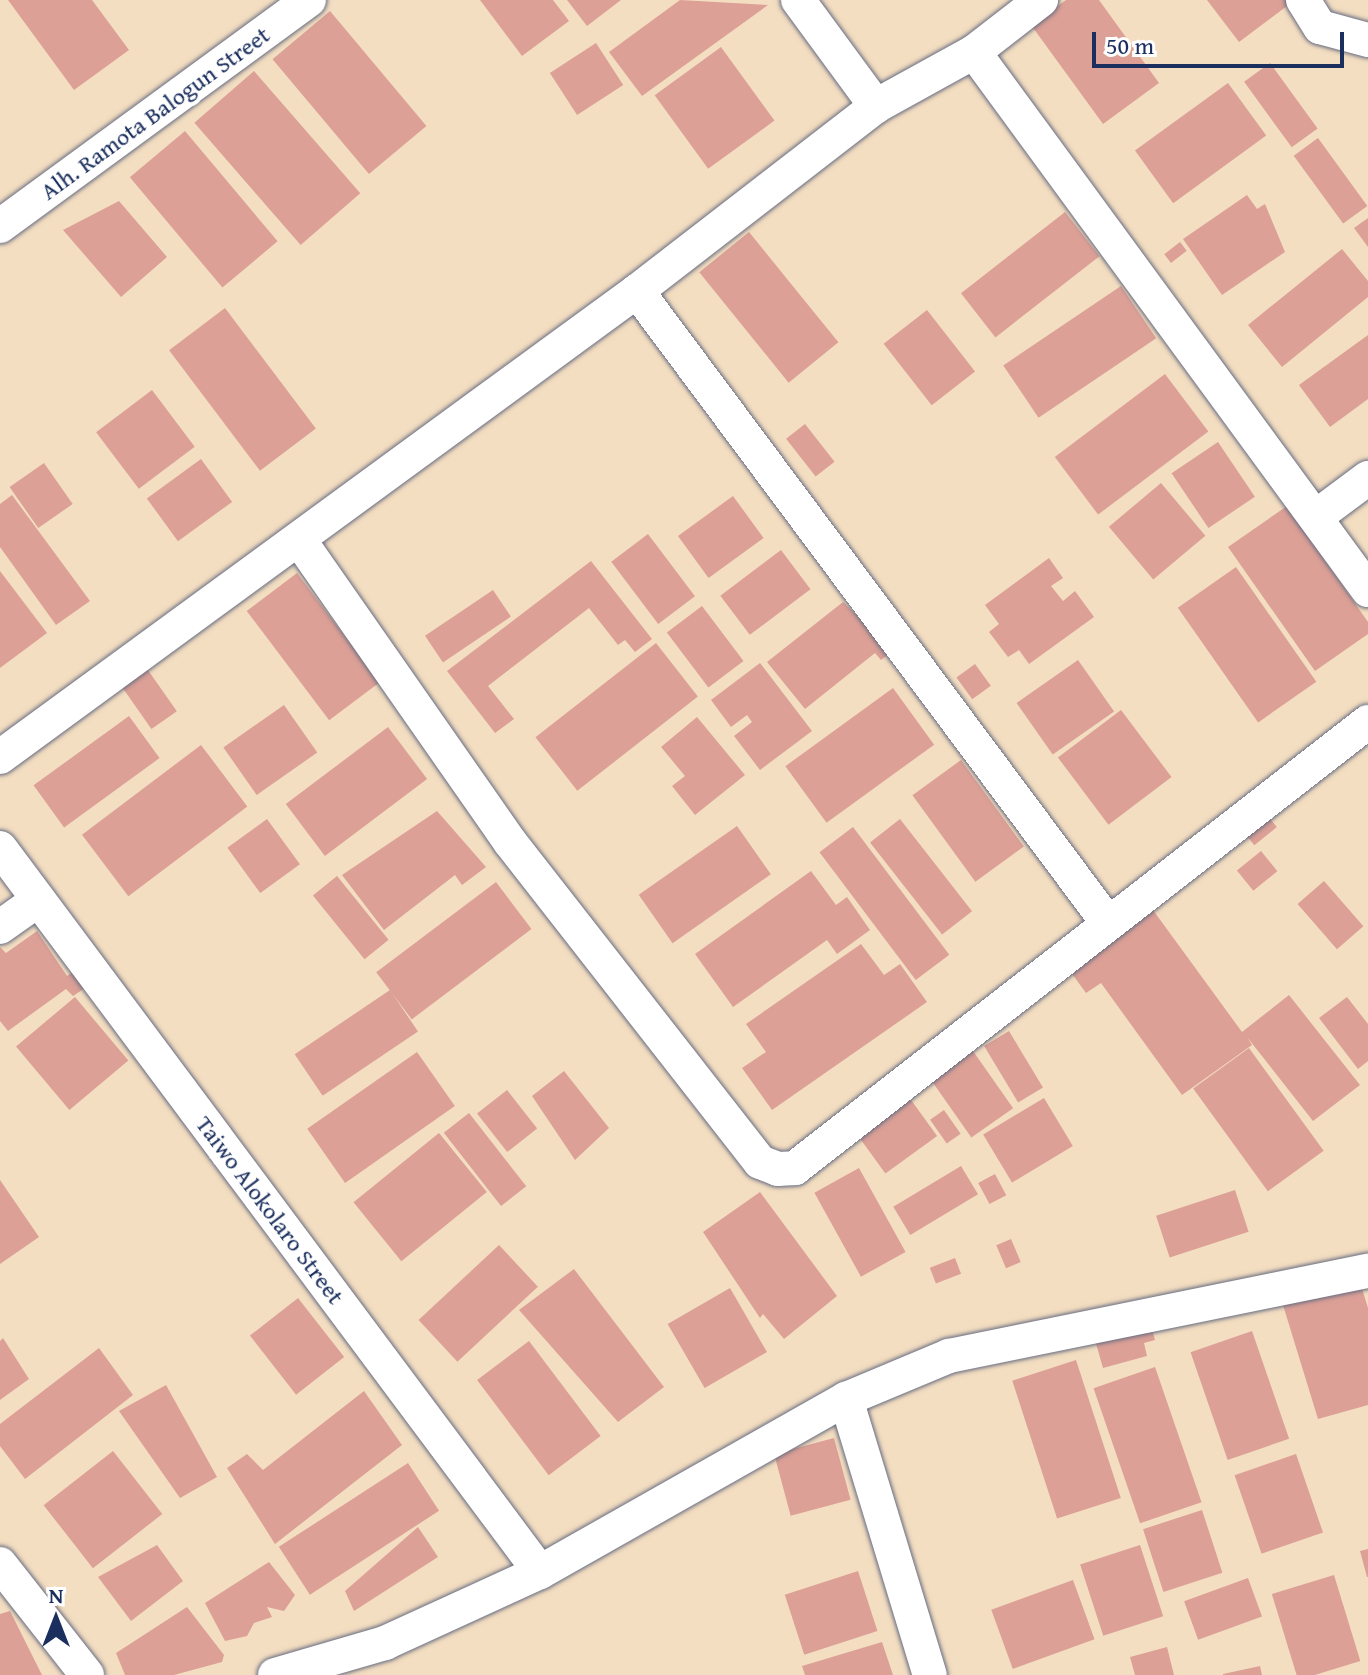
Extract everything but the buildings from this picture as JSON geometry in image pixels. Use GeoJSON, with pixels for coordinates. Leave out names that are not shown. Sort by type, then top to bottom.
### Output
{"type":"FeatureCollection","features":[{"type":"Feature","properties":{"kind":"street","name":"Alh. Ramota Balogun Street"},"geometry":{"type":"LineString","coordinates":[[0,226],[309,0]]}},
{"type":"Feature","properties":{"kind":"street"},"geometry":{"type":"LineString","coordinates":[[798,0],[876,106]]}},
{"type":"Feature","properties":{"kind":"street"},"geometry":{"type":"LineString","coordinates":[[0,757],[300,541],[637,291],[876,106],[974,52],[1041,0]]}},
{"type":"Feature","properties":{"kind":"street"},"geometry":{"type":"LineString","coordinates":[[1303,0],[1320,27],[1368,40]]}},
{"type":"Feature","properties":{"kind":"street"},"geometry":{"type":"LineString","coordinates":[[974,52],[1317,516],[1368,590]]}},
{"type":"Feature","properties":{"kind":"street"},"geometry":{"type":"LineString","coordinates":[[637,291],[1105,919]]}},
{"type":"Feature","properties":{"kind":"street"},"geometry":{"type":"LineString","coordinates":[[1317,516],[1368,478]]}},
{"type":"Feature","properties":{"kind":"street"},"geometry":{"type":"LineString","coordinates":[[300,541],[510,842],[760,1162],[795,1168],[1105,919],[1368,722]]}},
{"type":"Feature","properties":{"kind":"street","name":"Taiwo Alokolaro Street"},"geometry":{"type":"LineString","coordinates":[[0,848],[540,1572]]}},
{"type":"Feature","properties":{"kind":"street"},"geometry":{"type":"LineString","coordinates":[[0,927],[38,900]]}},
{"type":"Feature","properties":{"kind":"street"},"geometry":{"type":"LineString","coordinates":[[275,1675],[385,1643],[540,1572],[846,1399],[949,1356],[1368,1271]]}},
{"type":"Feature","properties":{"kind":"street"},"geometry":{"type":"LineString","coordinates":[[846,1399],[930,1675]]}},
{"type":"Feature","properties":{"kind":"street"},"geometry":{"type":"LineString","coordinates":[[0,1564],[87,1675]]}}]}
